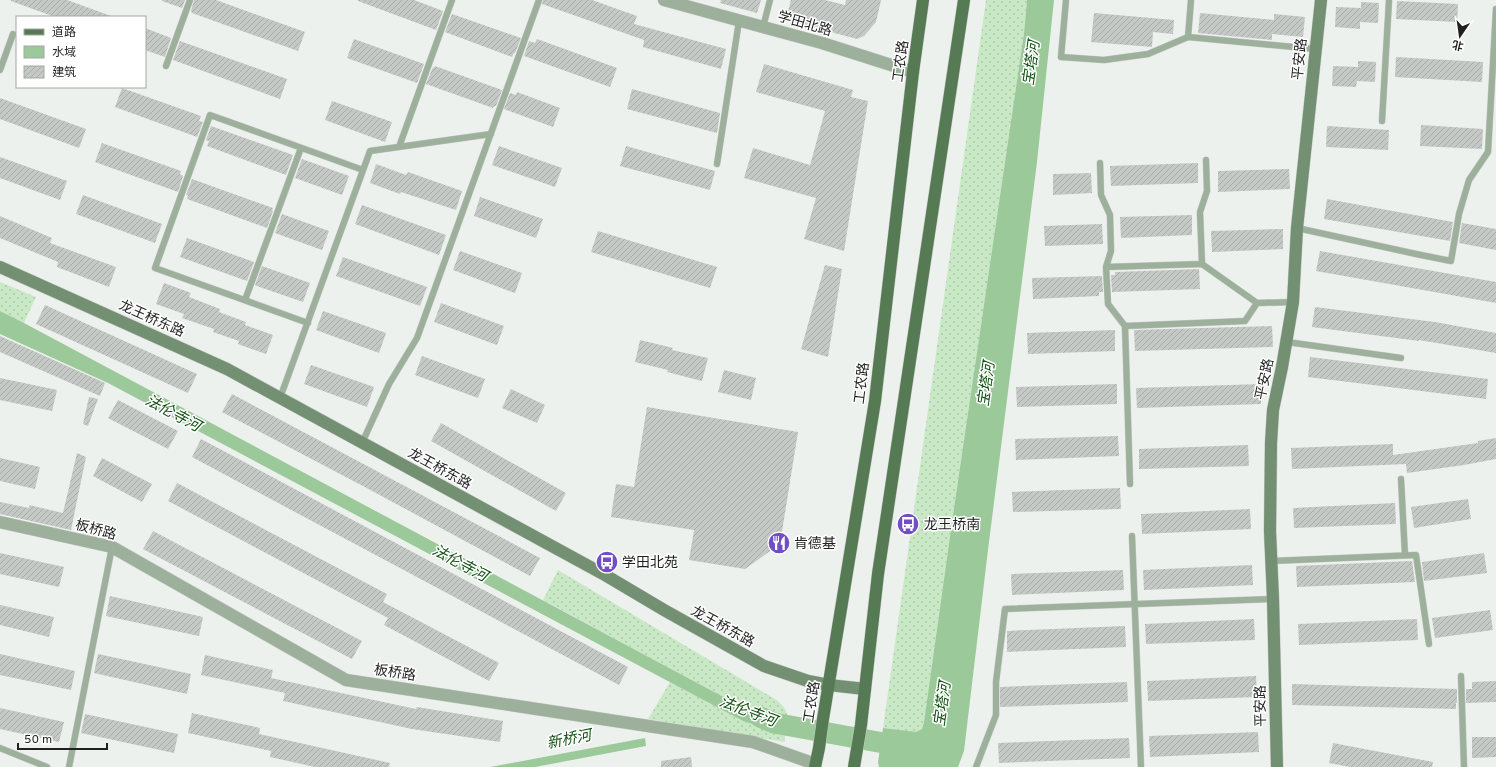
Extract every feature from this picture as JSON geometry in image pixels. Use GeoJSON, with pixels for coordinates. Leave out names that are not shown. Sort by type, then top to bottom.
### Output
{"type":"FeatureCollection","features":[{"type":"Feature","properties":{"kind":"main road","name":"工农路"},"geometry":{"type":"LineString","coordinates":[[815,765],[875,401],[913,72],[924,0]]}},
{"type":"Feature","properties":{"kind":"main road"},"geometry":{"type":"LineString","coordinates":[[855,763],[861,726],[878,574],[964,0]]}},
{"type":"Feature","properties":{"kind":"street","name":"学田北路"},"geometry":{"type":"LineString","coordinates":[[664,0],[822,43],[913,72]]}},
{"type":"Feature","properties":{"kind":"street","name":"平安路"},"geometry":{"type":"LineString","coordinates":[[1277,767],[1270,531],[1271,442],[1273,410],[1287,342],[1293,302],[1297,228],[1322,0]]}},
{"type":"Feature","properties":{"kind":"street","name":"龙王桥东路"},"geometry":{"type":"LineString","coordinates":[[0,267],[227,368],[605,575],[764,666],[808,681],[865,689]]}},
{"type":"Feature","properties":{"kind":"street","name":"板桥路"},"geometry":{"type":"LineString","coordinates":[[0,522],[112,547],[346,680],[753,742],[815,765]]}},
{"type":"Feature","properties":{"kind":"lane"},"geometry":{"type":"LineString","coordinates":[[166,66],[190,0]]}},
{"type":"Feature","properties":{"kind":"lane"},"geometry":{"type":"LineString","coordinates":[[399,147],[452,0]]}},
{"type":"Feature","properties":{"kind":"lane"},"geometry":{"type":"LineString","coordinates":[[362,443],[389,384],[417,338],[539,0]]}},
{"type":"Feature","properties":{"kind":"lane"},"geometry":{"type":"LineString","coordinates":[[763,27],[770,0]]}},
{"type":"Feature","properties":{"kind":"lane"},"geometry":{"type":"LineString","coordinates":[[1066,0],[1061,57],[1104,60],[1148,54],[1188,37],[1316,49]]}},
{"type":"Feature","properties":{"kind":"lane"},"geometry":{"type":"LineString","coordinates":[[1188,37],[1191,0]]}},
{"type":"Feature","properties":{"kind":"lane"},"geometry":{"type":"LineString","coordinates":[[1382,121],[1389,0]]}},
{"type":"Feature","properties":{"kind":"lane"},"geometry":{"type":"LineString","coordinates":[[1297,228],[1416,254],[1451,260],[1459,214],[1470,180],[1488,152],[1495,54],[1496,9]]}},
{"type":"Feature","properties":{"kind":"lane"},"geometry":{"type":"LineString","coordinates":[[717,164],[739,21]]}},
{"type":"Feature","properties":{"kind":"lane"},"geometry":{"type":"LineString","coordinates":[[0,70],[13,34]]}},
{"type":"Feature","properties":{"kind":"lane"},"geometry":{"type":"LineString","coordinates":[[308,323],[155,268],[210,115],[363,170]]}},
{"type":"Feature","properties":{"kind":"lane"},"geometry":{"type":"LineString","coordinates":[[280,398],[370,150],[491,134]]}},
{"type":"Feature","properties":{"kind":"lane"},"geometry":{"type":"LineString","coordinates":[[245,300],[300,148]]}},
{"type":"Feature","properties":{"kind":"lane"},"geometry":{"type":"LineString","coordinates":[[1202,264],[1200,212],[1207,191],[1206,160]]}},
{"type":"Feature","properties":{"kind":"lane"},"geometry":{"type":"LineString","coordinates":[[1100,163],[1101,195],[1110,215],[1112,251],[1106,267],[1108,304],[1125,326],[1130,484]]}},
{"type":"Feature","properties":{"kind":"lane"},"geometry":{"type":"LineString","coordinates":[[1106,267],[1202,264],[1257,303],[1293,302]]}},
{"type":"Feature","properties":{"kind":"lane"},"geometry":{"type":"LineString","coordinates":[[1125,326],[1245,321],[1257,303]]}},
{"type":"Feature","properties":{"kind":"lane"},"geometry":{"type":"LineString","coordinates":[[1287,342],[1401,358]]}},
{"type":"Feature","properties":{"kind":"lane"},"geometry":{"type":"LineString","coordinates":[[1401,479],[1405,556]]}},
{"type":"Feature","properties":{"kind":"lane"},"geometry":{"type":"LineString","coordinates":[[1132,536],[1141,767]]}},
{"type":"Feature","properties":{"kind":"lane"},"geometry":{"type":"LineString","coordinates":[[70,767],[112,547]]}},
{"type":"Feature","properties":{"kind":"lane"},"geometry":{"type":"LineString","coordinates":[[1271,561],[1416,555],[1429,644]]}},
{"type":"Feature","properties":{"kind":"lane"},"geometry":{"type":"LineString","coordinates":[[976,767],[996,714],[996,682],[1005,609],[1273,599]]}},
{"type":"Feature","properties":{"kind":"lane"},"geometry":{"type":"LineString","coordinates":[[1462,676],[1464,767]]}},
{"type":"Feature","properties":{"kind":"lane"},"geometry":{"type":"LineString","coordinates":[[0,748],[48,767]]}},
{"type":"Feature","properties":{"kind":"shaded area"},"geometry":{"type":"Polygon","coordinates":[[[986,0],[1027,0],[1024,33],[924,722],[920,731],[910,732],[883,728],[986,0]]]}},
{"type":"Feature","properties":{"kind":"shaded area"},"geometry":{"type":"Polygon","coordinates":[[[0,282],[36,297],[24,323],[0,311],[0,282]]]}},
{"type":"Feature","properties":{"kind":"shaded area"},"geometry":{"type":"Polygon","coordinates":[[[558,570],[775,699],[785,709],[788,722],[746,709],[543,600],[558,570]]]}},
{"type":"Feature","properties":{"kind":"shaded area"},"geometry":{"type":"Polygon","coordinates":[[[670,682],[743,721],[785,735],[785,742],[648,719],[670,682]]]}},
{"type":"Feature","properties":{"kind":"water","name":"宝塔河"},"geometry":{"type":"Polygon","coordinates":[[[1027,0],[1054,0],[1037,162],[964,751],[958,767],[879,767],[878,762],[883,728],[916,732],[922,729],[924,722],[1024,33],[1027,0]]]}},
{"type":"Feature","properties":{"kind":"water"},"geometry":{"type":"Polygon","coordinates":[[[0,311],[746,709],[788,722],[785,735],[743,721],[108,383],[0,334],[0,311]]]}},
{"type":"Feature","properties":{"kind":"water"},"geometry":{"type":"Polygon","coordinates":[[[645,738],[646,746],[535,767],[490,767],[645,738]]]}},
{"type":"Feature","properties":{"kind":"building"},"geometry":{"type":"Polygon","coordinates":[[[67,0],[111,16],[52,16],[11,1],[67,0]]]}},
{"type":"Feature","properties":{"kind":"building"},"geometry":{"type":"Polygon","coordinates":[[[162,0],[185,0],[182,8],[162,0]]]}},
{"type":"Feature","properties":{"kind":"building"},"geometry":{"type":"Polygon","coordinates":[[[194,0],[216,0],[305,32],[298,51],[192,13],[191,11],[194,0]]]}},
{"type":"Feature","properties":{"kind":"building"},"geometry":{"type":"Polygon","coordinates":[[[358,0],[414,0],[443,11],[436,30],[358,0]]]}},
{"type":"Feature","properties":{"kind":"building"},"geometry":{"type":"Polygon","coordinates":[[[543,0],[592,0],[637,16],[634,24],[726,49],[721,69],[643,47],[644,40],[542,4],[543,0]]]}},
{"type":"Feature","properties":{"kind":"building"},"geometry":{"type":"Polygon","coordinates":[[[721,0],[761,0],[757,13],[720,3],[721,0]]]}},
{"type":"Feature","properties":{"kind":"building"},"geometry":{"type":"Polygon","coordinates":[[[791,0],[825,0],[845,5],[846,0],[881,0],[876,22],[864,36],[857,39],[786,20],[791,0]]]}},
{"type":"Feature","properties":{"kind":"building"},"geometry":{"type":"Polygon","coordinates":[[[1397,1],[1458,4],[1457,22],[1396,19],[1397,1]]]}},
{"type":"Feature","properties":{"kind":"building"},"geometry":{"type":"Polygon","coordinates":[[[1361,2],[1379,3],[1378,23],[1360,22],[1360,29],[1335,27],[1336,7],[1361,8],[1361,2]]]}},
{"type":"Feature","properties":{"kind":"building"},"geometry":{"type":"Polygon","coordinates":[[[1094,13],[1174,20],[1173,34],[1153,32],[1152,47],[1091,42],[1094,13]]]}},
{"type":"Feature","properties":{"kind":"building"},"geometry":{"type":"Polygon","coordinates":[[[1200,13],[1274,20],[1274,14],[1305,17],[1303,37],[1272,34],[1272,40],[1198,33],[1200,13]]]}},
{"type":"Feature","properties":{"kind":"building"},"geometry":{"type":"Polygon","coordinates":[[[452,14],[521,38],[515,53],[512,57],[445,32],[452,14]]]}},
{"type":"Feature","properties":{"kind":"building"},"geometry":{"type":"Polygon","coordinates":[[[146,28],[171,38],[165,57],[146,50],[146,28]]]}},
{"type":"Feature","properties":{"kind":"building"},"geometry":{"type":"Polygon","coordinates":[[[354,39],[424,64],[417,83],[347,58],[354,39]]]}},
{"type":"Feature","properties":{"kind":"building"},"geometry":{"type":"Polygon","coordinates":[[[537,39],[617,68],[610,87],[524,56],[529,41],[535,43],[537,39]]]}},
{"type":"Feature","properties":{"kind":"building"},"geometry":{"type":"Polygon","coordinates":[[[180,41],[287,79],[280,99],[173,60],[180,41]]]}},
{"type":"Feature","properties":{"kind":"building"},"geometry":{"type":"Polygon","coordinates":[[[1396,57],[1483,62],[1482,82],[1395,77],[1396,57]]]}},
{"type":"Feature","properties":{"kind":"building"},"geometry":{"type":"Polygon","coordinates":[[[1358,61],[1376,62],[1375,82],[1357,81],[1356,87],[1332,86],[1333,66],[1358,67],[1358,61]]]}},
{"type":"Feature","properties":{"kind":"building"},"geometry":{"type":"Polygon","coordinates":[[[764,64],[853,90],[851,97],[868,101],[844,251],[804,239],[816,198],[744,178],[753,148],[810,165],[825,111],[756,92],[764,64]]]}},
{"type":"Feature","properties":{"kind":"building"},"geometry":{"type":"Polygon","coordinates":[[[435,66],[502,90],[496,106],[493,108],[426,84],[433,67],[434,68],[435,66]]]}},
{"type":"Feature","properties":{"kind":"building"},"geometry":{"type":"Polygon","coordinates":[[[122,88],[201,116],[199,121],[203,122],[197,137],[115,107],[122,88]]]}},
{"type":"Feature","properties":{"kind":"building"},"geometry":{"type":"Polygon","coordinates":[[[632,89],[720,113],[717,133],[627,109],[632,89]]]}},
{"type":"Feature","properties":{"kind":"building"},"geometry":{"type":"Polygon","coordinates":[[[517,92],[560,108],[553,127],[504,109],[510,93],[516,95],[517,92]]]}},
{"type":"Feature","properties":{"kind":"building"},"geometry":{"type":"Polygon","coordinates":[[[0,98],[86,129],[79,148],[0,119],[0,98]]]}},
{"type":"Feature","properties":{"kind":"building"},"geometry":{"type":"Polygon","coordinates":[[[332,101],[392,122],[385,142],[325,120],[332,101]]]}},
{"type":"Feature","properties":{"kind":"building"},"geometry":{"type":"Polygon","coordinates":[[[1421,125],[1483,129],[1482,149],[1420,146],[1421,125]]]}},
{"type":"Feature","properties":{"kind":"building"},"geometry":{"type":"Polygon","coordinates":[[[211,126],[293,155],[286,175],[207,146],[209,141],[206,140],[211,126]]]}},
{"type":"Feature","properties":{"kind":"building"},"geometry":{"type":"Polygon","coordinates":[[[1327,126],[1389,130],[1388,150],[1326,147],[1327,126]]]}},
{"type":"Feature","properties":{"kind":"building"},"geometry":{"type":"Polygon","coordinates":[[[102,143],[181,171],[180,174],[183,176],[178,192],[95,162],[102,143]]]}},
{"type":"Feature","properties":{"kind":"building"},"geometry":{"type":"Polygon","coordinates":[[[499,146],[562,168],[555,187],[492,165],[499,146]]]}},
{"type":"Feature","properties":{"kind":"building"},"geometry":{"type":"Polygon","coordinates":[[[626,146],[715,171],[710,190],[620,166],[626,146]]]}},
{"type":"Feature","properties":{"kind":"building"},"geometry":{"type":"Polygon","coordinates":[[[0,157],[67,181],[60,200],[0,178],[0,157]]]}},
{"type":"Feature","properties":{"kind":"building"},"geometry":{"type":"Polygon","coordinates":[[[302,159],[349,176],[342,195],[295,178],[302,159]]]}},
{"type":"Feature","properties":{"kind":"building"},"geometry":{"type":"Polygon","coordinates":[[[1198,163],[1198,183],[1111,186],[1110,166],[1198,163]]]}},
{"type":"Feature","properties":{"kind":"building"},"geometry":{"type":"Polygon","coordinates":[[[376,164],[406,175],[408,172],[462,191],[456,210],[401,192],[400,194],[370,183],[376,164]]]}},
{"type":"Feature","properties":{"kind":"building"},"geometry":{"type":"Polygon","coordinates":[[[1289,169],[1290,189],[1218,192],[1218,171],[1289,169]]]}},
{"type":"Feature","properties":{"kind":"building"},"geometry":{"type":"Polygon","coordinates":[[[1091,173],[1092,193],[1053,195],[1053,174],[1091,173]]]}},
{"type":"Feature","properties":{"kind":"building"},"geometry":{"type":"Polygon","coordinates":[[[192,179],[273,208],[267,228],[187,199],[188,195],[186,195],[192,179]]]}},
{"type":"Feature","properties":{"kind":"building"},"geometry":{"type":"Polygon","coordinates":[[[83,195],[162,224],[155,243],[76,214],[83,195]]]}},
{"type":"Feature","properties":{"kind":"building"},"geometry":{"type":"Polygon","coordinates":[[[480,197],[543,219],[536,238],[474,216],[480,197]]]}},
{"type":"Feature","properties":{"kind":"building"},"geometry":{"type":"Polygon","coordinates":[[[1327,199],[1453,222],[1450,241],[1324,219],[1327,199]]]}},
{"type":"Feature","properties":{"kind":"building"},"geometry":{"type":"Polygon","coordinates":[[[362,205],[446,235],[439,255],[355,224],[362,205]]]}},
{"type":"Feature","properties":{"kind":"building"},"geometry":{"type":"Polygon","coordinates":[[[282,214],[329,231],[322,250],[275,233],[282,214]]]}},
{"type":"Feature","properties":{"kind":"building"},"geometry":{"type":"Polygon","coordinates":[[[1192,215],[1192,235],[1121,238],[1120,217],[1192,215]]]}},
{"type":"Feature","properties":{"kind":"building"},"geometry":{"type":"Polygon","coordinates":[[[0,216],[52,238],[50,243],[116,267],[109,287],[57,267],[58,262],[0,238],[0,216]]]}},
{"type":"Feature","properties":{"kind":"building"},"geometry":{"type":"Polygon","coordinates":[[[1462,223],[1496,229],[1496,250],[1459,243],[1462,223]]]}},
{"type":"Feature","properties":{"kind":"building"},"geometry":{"type":"Polygon","coordinates":[[[1102,224],[1103,244],[1045,246],[1044,226],[1102,224]]]}},
{"type":"Feature","properties":{"kind":"building"},"geometry":{"type":"Polygon","coordinates":[[[1283,229],[1283,249],[1212,252],[1211,231],[1283,229]]]}},
{"type":"Feature","properties":{"kind":"building"},"geometry":{"type":"Polygon","coordinates":[[[598,231],[717,267],[710,288],[591,252],[598,231]]]}},
{"type":"Feature","properties":{"kind":"building"},"geometry":{"type":"Polygon","coordinates":[[[187,238],[254,262],[247,281],[180,257],[187,238]]]}},
{"type":"Feature","properties":{"kind":"building"},"geometry":{"type":"Polygon","coordinates":[[[460,251],[522,273],[515,293],[453,270],[460,251]]]}},
{"type":"Feature","properties":{"kind":"building"},"geometry":{"type":"Polygon","coordinates":[[[1320,251],[1496,282],[1496,303],[1316,271],[1320,251]]]}},
{"type":"Feature","properties":{"kind":"building"},"geometry":{"type":"Polygon","coordinates":[[[343,257],[427,287],[420,306],[336,276],[343,257]]]}},
{"type":"Feature","properties":{"kind":"building"},"geometry":{"type":"Polygon","coordinates":[[[825,265],[842,269],[828,357],[801,349],[825,265]]]}},
{"type":"Feature","properties":{"kind":"building"},"geometry":{"type":"Polygon","coordinates":[[[262,266],[310,283],[303,302],[255,285],[262,266]]]}},
{"type":"Feature","properties":{"kind":"building"},"geometry":{"type":"Polygon","coordinates":[[[1199,269],[1200,289],[1112,292],[1111,275],[1115,275],[1115,272],[1199,269]]]}},
{"type":"Feature","properties":{"kind":"building"},"geometry":{"type":"Polygon","coordinates":[[[1102,276],[1103,292],[1099,292],[1099,296],[1033,299],[1032,278],[1102,276]]]}},
{"type":"Feature","properties":{"kind":"building"},"geometry":{"type":"Polygon","coordinates":[[[164,283],[191,293],[189,297],[220,309],[219,312],[246,322],[245,325],[273,335],[266,354],[238,344],[239,341],[213,332],[214,329],[182,318],[184,314],[156,304],[164,283]]]}},
{"type":"Feature","properties":{"kind":"building"},"geometry":{"type":"Polygon","coordinates":[[[441,303],[504,326],[497,345],[434,322],[441,303]]]}},
{"type":"Feature","properties":{"kind":"building"},"geometry":{"type":"Polygon","coordinates":[[[45,305],[197,374],[188,393],[36,324],[45,305]]]}},
{"type":"Feature","properties":{"kind":"building"},"geometry":{"type":"Polygon","coordinates":[[[1315,307],[1435,322],[1496,333],[1496,353],[1419,340],[1312,327],[1315,307]]]}},
{"type":"Feature","properties":{"kind":"building"},"geometry":{"type":"Polygon","coordinates":[[[323,311],[386,333],[379,353],[316,330],[323,311]]]}},
{"type":"Feature","properties":{"kind":"building"},"geometry":{"type":"Polygon","coordinates":[[[1272,326],[1273,347],[1135,351],[1134,330],[1272,326]]]}},
{"type":"Feature","properties":{"kind":"building"},"geometry":{"type":"Polygon","coordinates":[[[1115,330],[1115,351],[1028,354],[1027,333],[1115,330]]]}},
{"type":"Feature","properties":{"kind":"building"},"geometry":{"type":"Polygon","coordinates":[[[0,336],[105,383],[100,396],[0,352],[0,336]]]}},
{"type":"Feature","properties":{"kind":"building"},"geometry":{"type":"Polygon","coordinates":[[[640,340],[673,348],[672,350],[708,358],[702,381],[667,372],[668,370],[635,362],[640,340]]]}},
{"type":"Feature","properties":{"kind":"building"},"geometry":{"type":"Polygon","coordinates":[[[422,356],[485,379],[478,398],[415,375],[422,356]]]}},
{"type":"Feature","properties":{"kind":"building"},"geometry":{"type":"Polygon","coordinates":[[[1310,357],[1488,379],[1486,399],[1308,377],[1310,357]]]}},
{"type":"Feature","properties":{"kind":"building"},"geometry":{"type":"Polygon","coordinates":[[[311,365],[374,387],[367,407],[304,384],[311,365]]]}},
{"type":"Feature","properties":{"kind":"building"},"geometry":{"type":"Polygon","coordinates":[[[724,370],[756,378],[751,400],[718,392],[724,370]]]}},
{"type":"Feature","properties":{"kind":"building"},"geometry":{"type":"Polygon","coordinates":[[[0,378],[57,390],[52,411],[0,400],[0,378]]]}},
{"type":"Feature","properties":{"kind":"building"},"geometry":{"type":"Polygon","coordinates":[[[1117,384],[1117,404],[1017,407],[1016,387],[1117,384]]]}},
{"type":"Feature","properties":{"kind":"building"},"geometry":{"type":"Polygon","coordinates":[[[1261,384],[1261,404],[1137,408],[1136,388],[1261,384]]]}},
{"type":"Feature","properties":{"kind":"building"},"geometry":{"type":"Polygon","coordinates":[[[511,389],[545,405],[537,423],[502,408],[511,389]]]}},
{"type":"Feature","properties":{"kind":"building"},"geometry":{"type":"Polygon","coordinates":[[[232,394],[540,558],[530,576],[222,412],[232,394]]]}},
{"type":"Feature","properties":{"kind":"building"},"geometry":{"type":"Polygon","coordinates":[[[89,397],[98,399],[88,426],[83,424],[89,397]]]}},
{"type":"Feature","properties":{"kind":"building"},"geometry":{"type":"Polygon","coordinates":[[[118,400],[178,431],[168,449],[108,418],[118,400]]]}},
{"type":"Feature","properties":{"kind":"building"},"geometry":{"type":"Polygon","coordinates":[[[647,407],[798,432],[780,544],[745,569],[689,560],[694,530],[611,517],[616,484],[634,487],[647,407]]]}},
{"type":"Feature","properties":{"kind":"building"},"geometry":{"type":"Polygon","coordinates":[[[441,423],[566,493],[556,511],[431,441],[441,423]]]}},
{"type":"Feature","properties":{"kind":"building"},"geometry":{"type":"Polygon","coordinates":[[[1118,436],[1119,456],[1016,460],[1015,439],[1118,436]]]}},
{"type":"Feature","properties":{"kind":"building"},"geometry":{"type":"Polygon","coordinates":[[[1496,438],[1496,459],[1464,465],[1407,473],[1406,464],[1292,469],[1291,448],[1393,444],[1393,455],[1478,443],[1478,441],[1496,438]]]}},
{"type":"Feature","properties":{"kind":"building"},"geometry":{"type":"Polygon","coordinates":[[[201,439],[628,667],[619,685],[192,457],[201,439]]]}},
{"type":"Feature","properties":{"kind":"building"},"geometry":{"type":"Polygon","coordinates":[[[1248,445],[1249,466],[1139,469],[1139,449],[1248,445]]]}},
{"type":"Feature","properties":{"kind":"building"},"geometry":{"type":"Polygon","coordinates":[[[77,453],[86,457],[71,530],[0,514],[0,502],[29,508],[29,505],[63,513],[77,453]]]}},
{"type":"Feature","properties":{"kind":"building"},"geometry":{"type":"Polygon","coordinates":[[[0,458],[40,467],[35,489],[0,481],[0,458]]]}},
{"type":"Feature","properties":{"kind":"building"},"geometry":{"type":"Polygon","coordinates":[[[102,458],[152,484],[142,502],[93,476],[102,458]]]}},
{"type":"Feature","properties":{"kind":"building"},"geometry":{"type":"Polygon","coordinates":[[[177,483],[387,594],[383,602],[499,663],[489,681],[384,625],[388,618],[168,501],[177,483]]]}},
{"type":"Feature","properties":{"kind":"building"},"geometry":{"type":"Polygon","coordinates":[[[1120,488],[1121,509],[1013,512],[1012,492],[1120,488]]]}},
{"type":"Feature","properties":{"kind":"building"},"geometry":{"type":"Polygon","coordinates":[[[1468,499],[1471,519],[1414,528],[1411,507],[1468,499]]]}},
{"type":"Feature","properties":{"kind":"building"},"geometry":{"type":"Polygon","coordinates":[[[1395,503],[1396,524],[1294,528],[1293,508],[1395,503]]]}},
{"type":"Feature","properties":{"kind":"building"},"geometry":{"type":"Polygon","coordinates":[[[1250,509],[1251,529],[1142,534],[1141,514],[1250,509]]]}},
{"type":"Feature","properties":{"kind":"building"},"geometry":{"type":"Polygon","coordinates":[[[153,531],[362,641],[352,659],[143,549],[153,531]]]}},
{"type":"Feature","properties":{"kind":"building"},"geometry":{"type":"Polygon","coordinates":[[[0,553],[64,567],[59,587],[0,574],[0,553]]]}},
{"type":"Feature","properties":{"kind":"building"},"geometry":{"type":"Polygon","coordinates":[[[1484,553],[1487,573],[1424,581],[1422,562],[1484,553]]]}},
{"type":"Feature","properties":{"kind":"building"},"geometry":{"type":"Polygon","coordinates":[[[1412,561],[1415,582],[1297,587],[1296,566],[1412,561]]]}},
{"type":"Feature","properties":{"kind":"building"},"geometry":{"type":"Polygon","coordinates":[[[1252,565],[1253,585],[1144,590],[1143,570],[1252,565]]]}},
{"type":"Feature","properties":{"kind":"building"},"geometry":{"type":"Polygon","coordinates":[[[1123,570],[1124,590],[1012,595],[1011,574],[1123,570]]]}},
{"type":"Feature","properties":{"kind":"building"},"geometry":{"type":"Polygon","coordinates":[[[110,596],[203,617],[199,636],[106,616],[110,596]]]}},
{"type":"Feature","properties":{"kind":"building"},"geometry":{"type":"Polygon","coordinates":[[[0,605],[54,617],[49,637],[0,625],[0,605]]]}},
{"type":"Feature","properties":{"kind":"building"},"geometry":{"type":"Polygon","coordinates":[[[1490,610],[1493,630],[1435,638],[1432,618],[1490,610]]]}},
{"type":"Feature","properties":{"kind":"building"},"geometry":{"type":"Polygon","coordinates":[[[1254,619],[1255,640],[1146,644],[1145,624],[1254,619]]]}},
{"type":"Feature","properties":{"kind":"building"},"geometry":{"type":"Polygon","coordinates":[[[1417,619],[1418,640],[1299,645],[1298,624],[1417,619]]]}},
{"type":"Feature","properties":{"kind":"building"},"geometry":{"type":"Polygon","coordinates":[[[1125,626],[1126,647],[1007,652],[1007,631],[1125,626]]]}},
{"type":"Feature","properties":{"kind":"building"},"geometry":{"type":"Polygon","coordinates":[[[0,654],[75,671],[71,690],[0,675],[0,654]]]}},
{"type":"Feature","properties":{"kind":"building"},"geometry":{"type":"Polygon","coordinates":[[[98,654],[191,674],[187,694],[94,673],[98,654]]]}},
{"type":"Feature","properties":{"kind":"building"},"geometry":{"type":"Polygon","coordinates":[[[205,655],[273,670],[271,678],[416,709],[417,707],[503,721],[500,742],[412,729],[283,701],[285,693],[201,675],[205,655]]]}},
{"type":"Feature","properties":{"kind":"building"},"geometry":{"type":"Polygon","coordinates":[[[1256,676],[1257,697],[1148,701],[1147,681],[1256,676]]]}},
{"type":"Feature","properties":{"kind":"building"},"geometry":{"type":"Polygon","coordinates":[[[1496,681],[1496,702],[1466,703],[1466,689],[1472,689],[1472,682],[1496,681]]]}},
{"type":"Feature","properties":{"kind":"building"},"geometry":{"type":"Polygon","coordinates":[[[1127,682],[1128,702],[1000,707],[1000,687],[1127,682]]]}},
{"type":"Feature","properties":{"kind":"building"},"geometry":{"type":"Polygon","coordinates":[[[1292,684],[1457,689],[1457,703],[1456,709],[1292,705],[1292,684]]]}},
{"type":"Feature","properties":{"kind":"building"},"geometry":{"type":"Polygon","coordinates":[[[0,708],[64,722],[59,742],[0,729],[0,708]]]}},
{"type":"Feature","properties":{"kind":"building"},"geometry":{"type":"Polygon","coordinates":[[[192,713],[260,728],[259,734],[390,763],[389,767],[315,767],[270,757],[271,751],[188,733],[192,713]]]}},
{"type":"Feature","properties":{"kind":"building"},"geometry":{"type":"Polygon","coordinates":[[[85,714],[178,734],[174,753],[81,733],[85,714]]]}},
{"type":"Feature","properties":{"kind":"building"},"geometry":{"type":"Polygon","coordinates":[[[1258,732],[1259,752],[1150,757],[1149,736],[1258,732]]]}},
{"type":"Feature","properties":{"kind":"building"},"geometry":{"type":"Polygon","coordinates":[[[1472,737],[1496,737],[1496,757],[1472,758],[1472,737]]]}},
{"type":"Feature","properties":{"kind":"building"},"geometry":{"type":"Polygon","coordinates":[[[1129,738],[1130,758],[999,763],[998,743],[1129,738]]]}},
{"type":"Feature","properties":{"kind":"building"},"geometry":{"type":"Polygon","coordinates":[[[1333,743],[1433,762],[1432,767],[1350,767],[1329,763],[1333,743]]]}},
{"type":"Feature","properties":{"kind":"building"},"geometry":{"type":"Polygon","coordinates":[[[691,757],[692,767],[661,767],[661,761],[691,757]]]}},
{"type":"Feature","properties":{"kind":"waterway","name":"法伦寺河"},"geometry":{"type":"LineString","coordinates":[[760,717],[774,723],[900,746],[908,745]]}},
{"type":"Feature","properties":{"kind":"place","name":"龙王桥南"},"geometry":{"type":"Point","coordinates":[908,524]}},
{"type":"Feature","properties":{"kind":"place","name":"肯德基"},"geometry":{"type":"Point","coordinates":[779,543]}},
{"type":"Feature","properties":{"kind":"place","name":"学田北苑"},"geometry":{"type":"Point","coordinates":[607,562]}},
{"type":"Feature","properties":{"kind":"water label","name":"新桥河"},"geometry":{"type":"Point","coordinates":[569,739]}}]}
